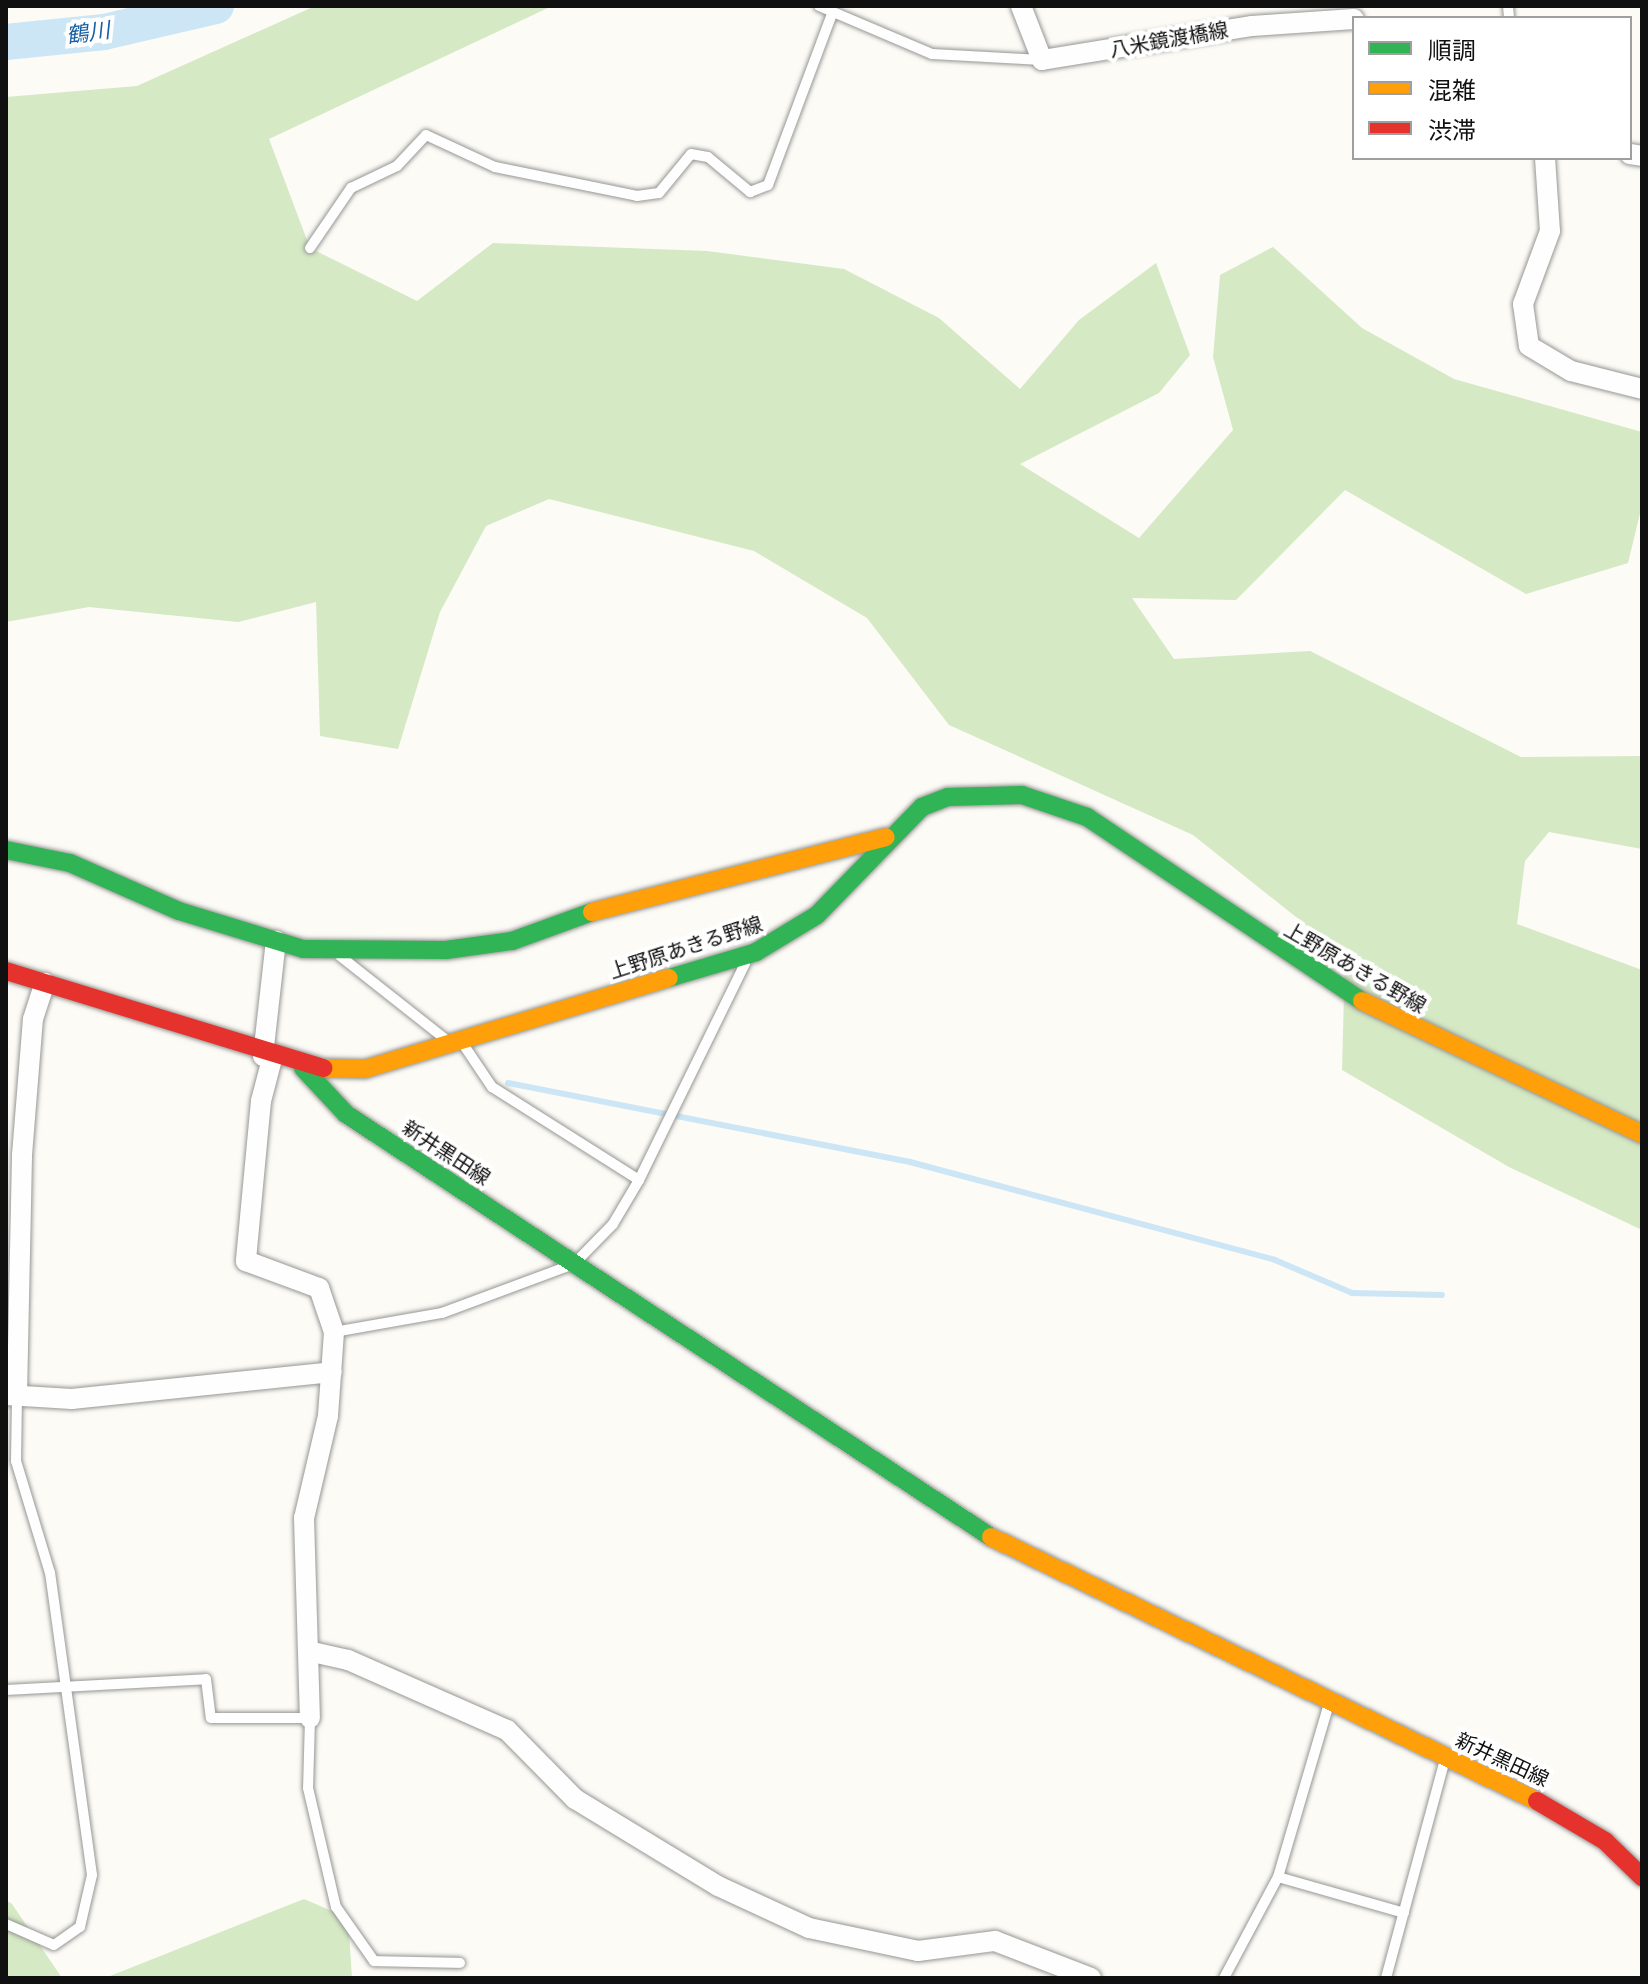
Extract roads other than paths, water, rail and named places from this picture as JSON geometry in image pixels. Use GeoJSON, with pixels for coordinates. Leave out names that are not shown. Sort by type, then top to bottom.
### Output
{"type":"FeatureCollection","features":[{"type":"Feature","properties":{"kind":"street"},"geometry":{"type":"LineString","coordinates":[[1021,6],[1042,60]]}},
{"type":"Feature","properties":{"kind":"street","name":"八米鏡渡橋線"},"geometry":{"type":"LineString","coordinates":[[1042,60],[1252,26],[1352,19]]}},
{"type":"Feature","properties":{"kind":"street"},"geometry":{"type":"LineString","coordinates":[[1545,160],[1550,231],[1523,304],[1529,346],[1571,371],[1642,389]]}},
{"type":"Feature","properties":{"kind":"street","name":"上野原あきる野線"},"geometry":{"type":"LineString","coordinates":[[6,971],[303,1068],[365,1069],[750,954],[817,915],[886,837],[948,797],[1048,800],[1087,817],[1300,966],[1387,1015],[1642,1134]]}},
{"type":"Feature","properties":{"kind":"street"},"geometry":{"type":"LineString","coordinates":[[6,850],[70,863],[179,911],[276,941],[329,948],[446,950],[512,941],[579,915],[886,837]]}},
{"type":"Feature","properties":{"kind":"street"},"geometry":{"type":"LineString","coordinates":[[276,941],[268,1057],[246,1261],[319,1288],[334,1332],[332,1372],[304,1518],[310,1718]]}},
{"type":"Feature","properties":{"kind":"street"},"geometry":{"type":"LineString","coordinates":[[45,983],[33,1019],[24,1124],[12,1395],[72,1399],[332,1372]]}},
{"type":"Feature","properties":{"kind":"street","name":"新井黒田線"},"geometry":{"type":"LineString","coordinates":[[303,1068],[346,1114],[1024,1559],[1572,1818],[1642,1877]]}},
{"type":"Feature","properties":{"kind":"street"},"geometry":{"type":"LineString","coordinates":[[308,1651],[348,1660],[507,1730],[575,1799],[718,1886],[809,1928],[931,1952],[995,1941],[1091,1978]]}},
{"type":"Feature","properties":{"kind":"lane"},"geometry":{"type":"LineString","coordinates":[[819,6],[932,54],[1042,60]]}},
{"type":"Feature","properties":{"kind":"lane"},"geometry":{"type":"LineString","coordinates":[[310,248],[351,188],[397,166],[426,135],[495,167],[637,196],[659,193],[691,154],[708,157],[750,192],[768,185],[832,14]]}},
{"type":"Feature","properties":{"kind":"lane"},"geometry":{"type":"LineString","coordinates":[[329,948],[457,1044],[492,1087],[639,1180]]}},
{"type":"Feature","properties":{"kind":"lane"},"geometry":{"type":"LineString","coordinates":[[334,1332],[442,1313],[574,1264],[613,1224],[639,1180],[750,954]]}},
{"type":"Feature","properties":{"kind":"lane"},"geometry":{"type":"LineString","coordinates":[[6,1924],[54,1945],[80,1927],[86,1909],[90,1848],[60,1683],[50,1573],[16,1461],[12,1395]]}},
{"type":"Feature","properties":{"kind":"lane"},"geometry":{"type":"LineString","coordinates":[[6,1690],[60,1683],[206,1679],[211,1718],[310,1718],[308,1788],[336,1907],[374,1961],[460,1963]]}},
{"type":"Feature","properties":{"kind":"lane"},"geometry":{"type":"LineString","coordinates":[[1224,1978],[1278,1877],[1330,1702]]}},
{"type":"Feature","properties":{"kind":"lane"},"geometry":{"type":"LineString","coordinates":[[1386,1978],[1446,1757]]}},
{"type":"Feature","properties":{"kind":"lane"},"geometry":{"type":"LineString","coordinates":[[1278,1877],[1404,1913]]}},
{"type":"Feature","properties":{"kind":"waterway","name":"鶴川"},"geometry":{"type":"LineString","coordinates":[[6,42],[104,32],[216,6]]}},
{"type":"Feature","properties":{"kind":"waterway"},"geometry":{"type":"LineString","coordinates":[[508,1083],[910,1162],[1275,1260],[1352,1293],[1442,1295]]}}]}
